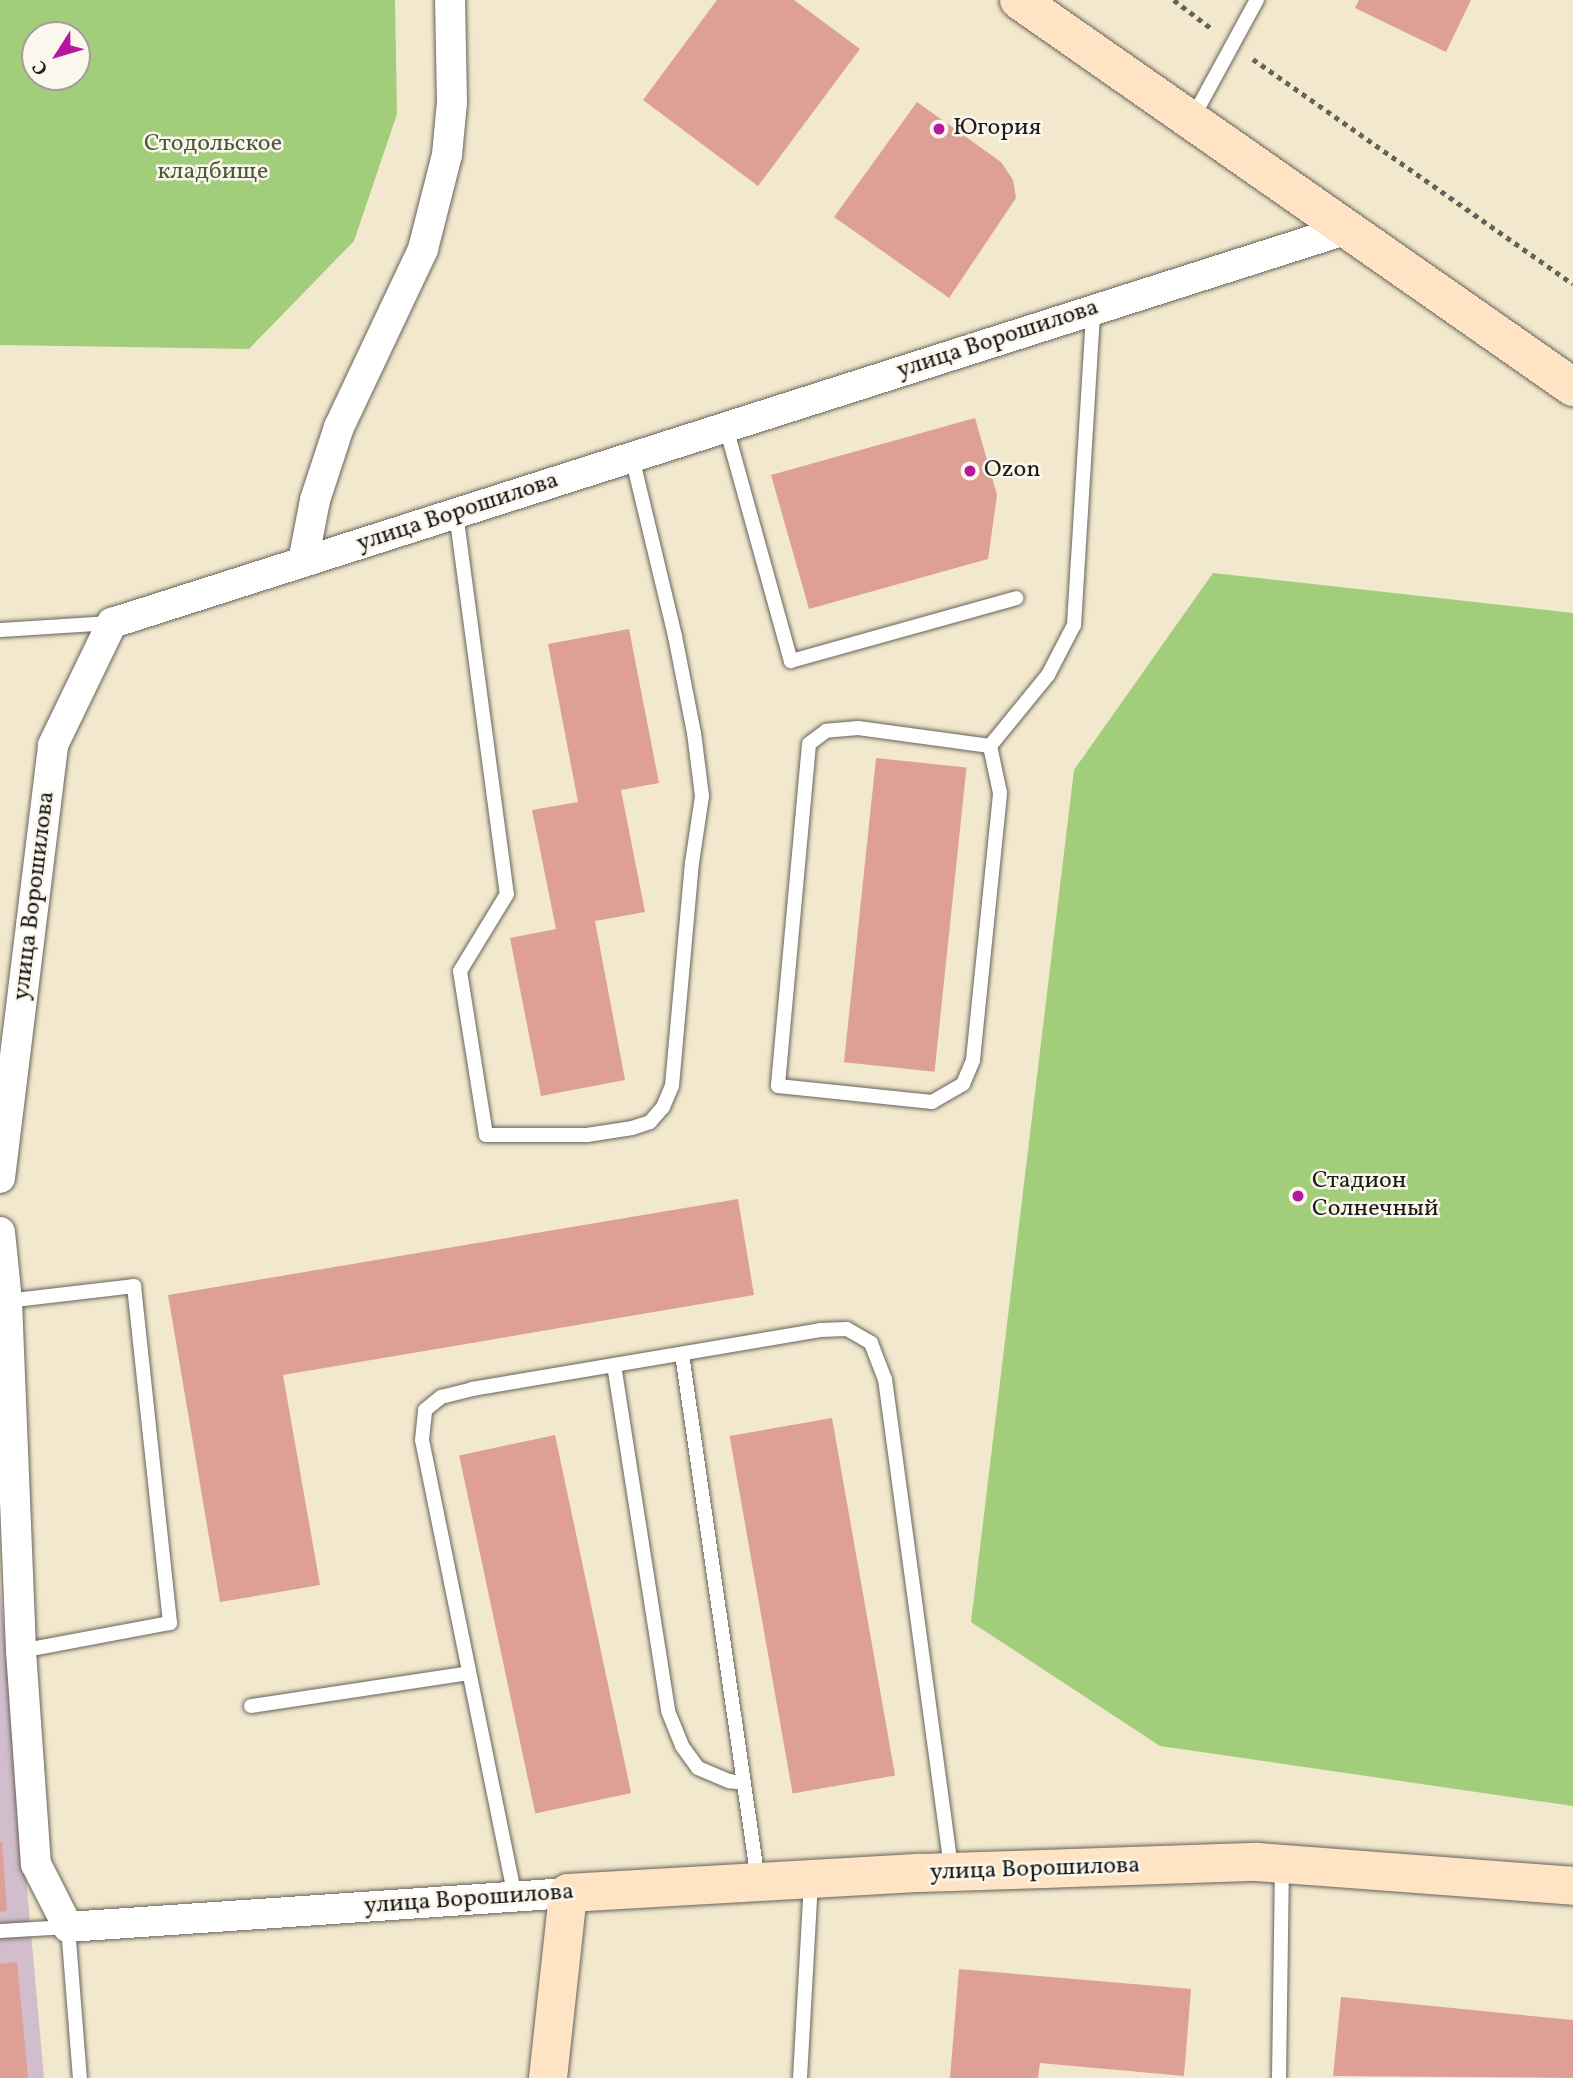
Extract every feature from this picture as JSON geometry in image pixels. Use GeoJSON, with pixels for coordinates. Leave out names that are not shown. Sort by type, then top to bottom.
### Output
{"type":"FeatureCollection","features":[{"type":"Feature","properties":{"kind":"street"},"geometry":{"type":"LineString","coordinates":[[303,562],[315,500],[339,427],[423,249],[448,142],[452,103],[450,0]]}},
{"type":"Feature","properties":{"kind":"street"},"geometry":{"type":"LineString","coordinates":[[1019,0],[1573,387]]}},
{"type":"Feature","properties":{"kind":"street","name":"улица Ворошилова"},"geometry":{"type":"LineString","coordinates":[[0,1178],[53,745],[112,623],[1348,229]]}},
{"type":"Feature","properties":{"kind":"street"},"geometry":{"type":"LineString","coordinates":[[0,1232],[7,1301],[21,1651],[36,1864],[68,1927]]}},
{"type":"Feature","properties":{"kind":"street","name":"улица Ворошилова"},"geometry":{"type":"LineString","coordinates":[[68,1927],[758,1882],[951,1872],[1257,1862],[1573,1886]]}},
{"type":"Feature","properties":{"kind":"street"},"geometry":{"type":"LineString","coordinates":[[548,2078],[568,1893]]}},
{"type":"Feature","properties":{"kind":"lane"},"geometry":{"type":"LineString","coordinates":[[1191,120],[1257,0]]}},
{"type":"Feature","properties":{"kind":"lane"},"geometry":{"type":"LineString","coordinates":[[990,746],[1048,675],[1074,625],[1093,310]]}},
{"type":"Feature","properties":{"kind":"lane"},"geometry":{"type":"LineString","coordinates":[[726,427],[791,661],[1016,598]]}},
{"type":"Feature","properties":{"kind":"lane"},"geometry":{"type":"LineString","coordinates":[[456,513],[507,894],[460,971],[486,1135],[587,1135],[632,1128],[650,1122],[663,1107],[672,1086],[692,863],[702,796],[694,733],[674,636],[632,457]]}},
{"type":"Feature","properties":{"kind":"lane"},"geometry":{"type":"LineString","coordinates":[[0,630],[112,623]]}},
{"type":"Feature","properties":{"kind":"lane"},"geometry":{"type":"LineString","coordinates":[[858,728],[990,746],[1000,793],[974,1060],[963,1084],[932,1102],[778,1086],[809,744],[826,730],[858,728]]}},
{"type":"Feature","properties":{"kind":"lane"},"geometry":{"type":"LineString","coordinates":[[7,1301],[134,1286],[170,1623],[21,1651]]}},
{"type":"Feature","properties":{"kind":"lane"},"geometry":{"type":"LineString","coordinates":[[515,1896],[422,1440],[425,1410],[441,1397],[820,1330],[847,1329],[871,1343],[884,1379],[951,1872]]}},
{"type":"Feature","properties":{"kind":"lane"},"geometry":{"type":"LineString","coordinates":[[682,1354],[758,1882]]}},
{"type":"Feature","properties":{"kind":"lane"},"geometry":{"type":"LineString","coordinates":[[614,1365],[668,1711],[682,1746],[698,1768],[729,1781],[744,1783]]}},
{"type":"Feature","properties":{"kind":"lane"},"geometry":{"type":"LineString","coordinates":[[251,1706],[470,1673]]}},
{"type":"Feature","properties":{"kind":"lane"},"geometry":{"type":"LineString","coordinates":[[1279,2078],[1282,1865]]}},
{"type":"Feature","properties":{"kind":"lane"},"geometry":{"type":"LineString","coordinates":[[800,2078],[811,1880]]}},
{"type":"Feature","properties":{"kind":"lane"},"geometry":{"type":"LineString","coordinates":[[0,1931],[68,1927],[80,2078]]}},
{"type":"Feature","properties":{"kind":"path"},"geometry":{"type":"LineString","coordinates":[[1174,0],[1573,284]]}},
{"type":"Feature","properties":{"kind":"shaded area"},"geometry":{"type":"Polygon","coordinates":[[[0,1587],[44,2078],[0,2078],[0,1587]]]}},
{"type":"Feature","properties":{"kind":"green space","name":"Стодольское кладбище"},"geometry":{"type":"Polygon","coordinates":[[[0,0],[395,0],[397,114],[354,241],[249,349],[0,345],[0,0]]]}},
{"type":"Feature","properties":{"kind":"green space","name":"Стадион Солнечный"},"geometry":{"type":"Polygon","coordinates":[[[1213,573],[1573,613],[1573,1806],[1160,1746],[971,1622],[1074,770],[1213,573]]]}},
{"type":"Feature","properties":{"kind":"building"},"geometry":{"type":"Polygon","coordinates":[[[717,0],[794,0],[860,49],[758,186],[643,100],[717,0]]]}},
{"type":"Feature","properties":{"kind":"building"},"geometry":{"type":"Polygon","coordinates":[[[1359,0],[1471,0],[1446,52],[1355,8],[1359,0]]]}},
{"type":"Feature","properties":{"kind":"building"},"geometry":{"type":"Polygon","coordinates":[[[917,102],[1001,162],[1013,180],[1016,198],[949,298],[834,217],[917,102]]]}},
{"type":"Feature","properties":{"kind":"building"},"geometry":{"type":"Polygon","coordinates":[[[975,418],[997,495],[988,559],[809,609],[771,475],[975,418]]]}},
{"type":"Feature","properties":{"kind":"building"},"geometry":{"type":"Polygon","coordinates":[[[629,629],[659,783],[621,790],[645,912],[595,921],[625,1080],[541,1096],[510,938],[556,929],[532,810],[578,802],[548,644],[629,629]]]}},
{"type":"Feature","properties":{"kind":"building"},"geometry":{"type":"Polygon","coordinates":[[[876,758],[967,768],[935,1072],[844,1062],[876,758]]]}},
{"type":"Feature","properties":{"kind":"building"},"geometry":{"type":"Polygon","coordinates":[[[738,1199],[754,1295],[283,1375],[320,1585],[220,1602],[168,1295],[738,1199]]]}},
{"type":"Feature","properties":{"kind":"building"},"geometry":{"type":"Polygon","coordinates":[[[832,1418],[895,1775],[793,1794],[730,1436],[832,1418]]]}},
{"type":"Feature","properties":{"kind":"building"},"geometry":{"type":"Polygon","coordinates":[[[555,1435],[631,1793],[535,1813],[459,1455],[555,1435]]]}},
{"type":"Feature","properties":{"kind":"building"},"geometry":{"type":"Polygon","coordinates":[[[0,1842],[7,1911],[0,1912],[0,1842]]]}},
{"type":"Feature","properties":{"kind":"building"},"geometry":{"type":"Polygon","coordinates":[[[17,1962],[28,2078],[0,2078],[0,1964],[17,1962]]]}},
{"type":"Feature","properties":{"kind":"building"},"geometry":{"type":"Polygon","coordinates":[[[959,1969],[1191,1989],[1184,2076],[1040,2063],[1038,2078],[950,2078],[959,1969]]]}},
{"type":"Feature","properties":{"kind":"building"},"geometry":{"type":"Polygon","coordinates":[[[1341,1997],[1573,2020],[1573,2078],[1333,2076],[1341,1997]]]}},
{"type":"Feature","properties":{"kind":"place","name":"Югория"},"geometry":{"type":"Point","coordinates":[939,129]}},
{"type":"Feature","properties":{"kind":"place","name":"Ozon"},"geometry":{"type":"Point","coordinates":[970,471]}},
{"type":"Feature","properties":{"kind":"place","name":"Стадион Солнечный"},"geometry":{"type":"Point","coordinates":[1298,1196]}}]}
